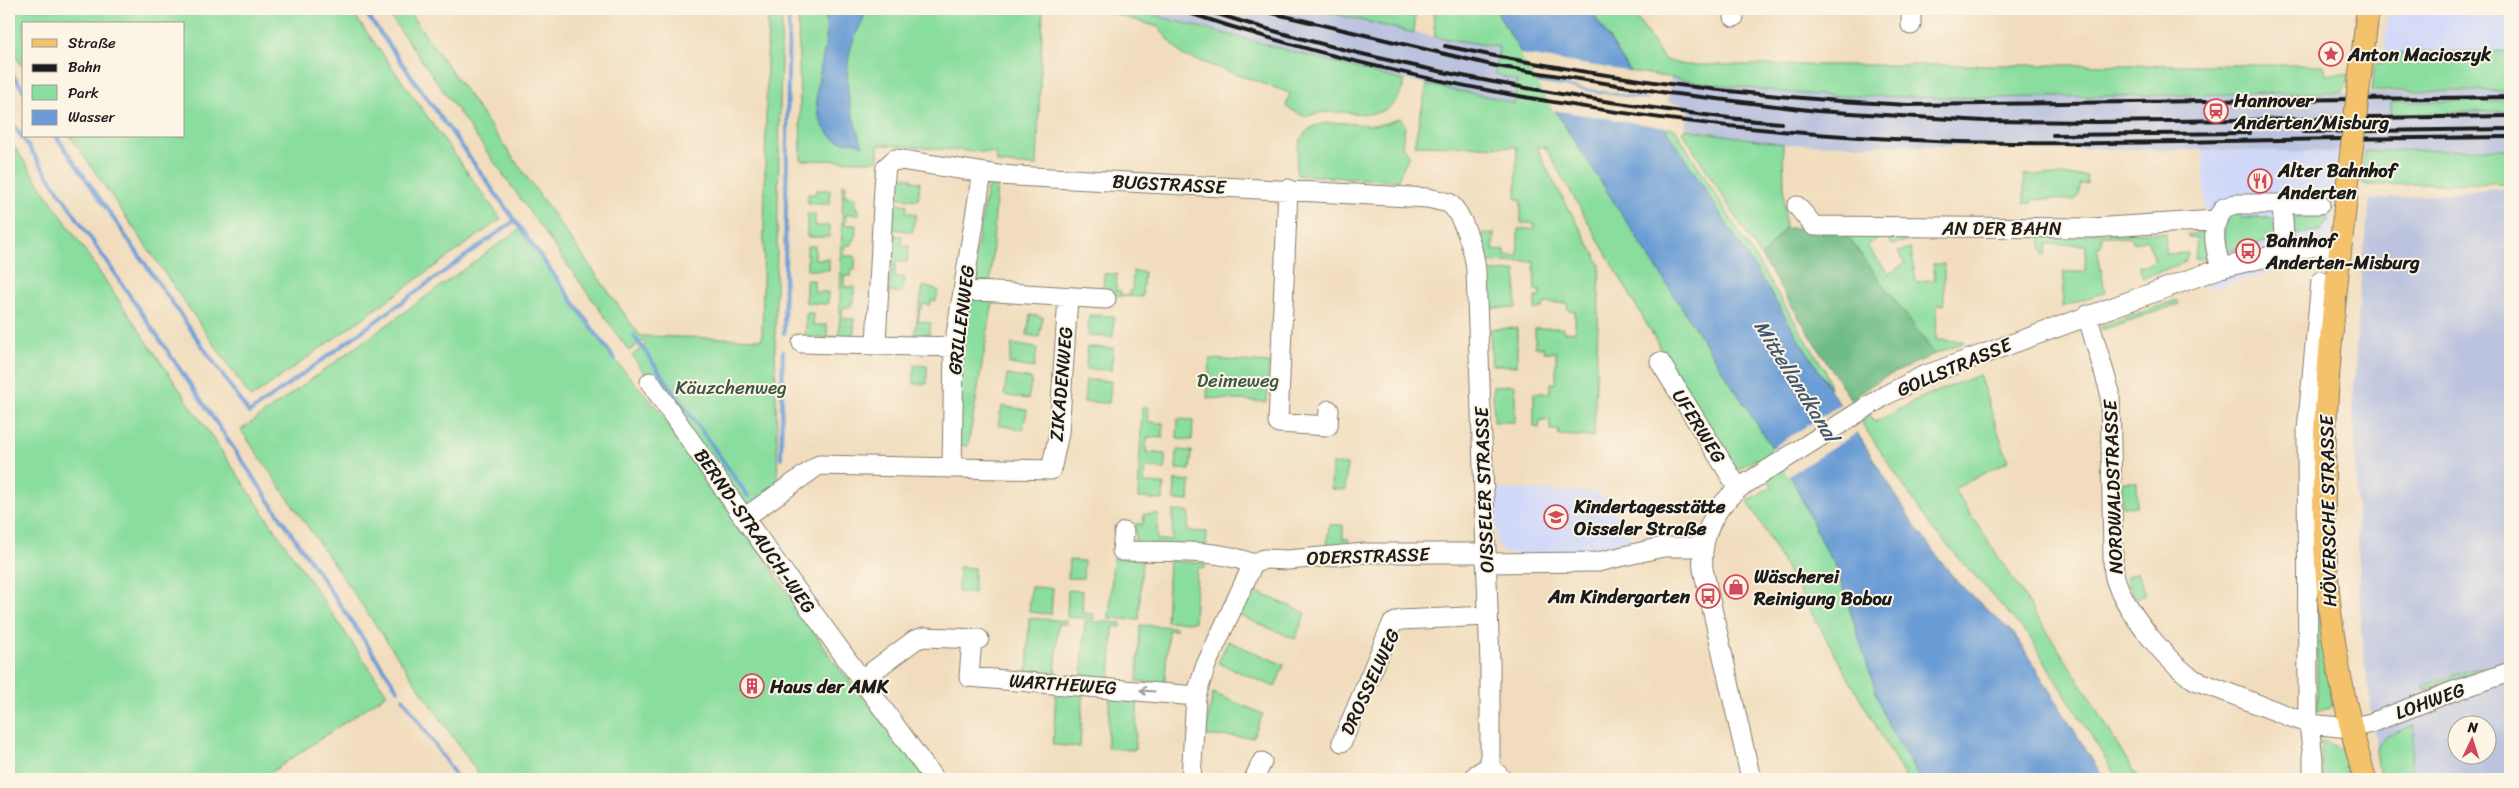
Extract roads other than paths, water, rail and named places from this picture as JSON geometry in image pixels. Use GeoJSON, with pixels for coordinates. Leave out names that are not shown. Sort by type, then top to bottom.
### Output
{"type":"FeatureCollection","features":[{"type":"Feature","properties":{"kind":"main road","name":"HÖVERSCHE STRASSE"},"geometry":{"type":"LineString","coordinates":[[2365,779],[2350,728],[2334,643],[2325,539],[2324,452],[2333,266],[2348,181],[2368,9]]}},
{"type":"Feature","properties":{"kind":"street","name":"BUGSTRASSE"},"geometry":{"type":"LineString","coordinates":[[876,344],[884,186],[886,167],[895,159],[982,173],[1288,189],[1428,198],[1449,203]]}},
{"type":"Feature","properties":{"kind":"street","name":"GRILLENWEG"},"geometry":{"type":"LineString","coordinates":[[952,468],[954,347],[982,173]]}},
{"type":"Feature","properties":{"kind":"street"},"geometry":{"type":"LineString","coordinates":[[1288,189],[1278,423],[1328,426],[1329,410]]}},
{"type":"Feature","properties":{"kind":"street","name":"OISSELER STRASSE"},"geometry":{"type":"LineString","coordinates":[[1449,203],[1462,224],[1474,255],[1476,267],[1488,616],[1496,773]]}},
{"type":"Feature","properties":{"kind":"street"},"geometry":{"type":"LineString","coordinates":[[2221,268],[2214,248],[2216,220],[2224,208],[2235,204],[2320,204]]}},
{"type":"Feature","properties":{"kind":"street"},"geometry":{"type":"LineString","coordinates":[[2282,204],[2285,252]]}},
{"type":"Feature","properties":{"kind":"street","name":"AN DER BAHN"},"geometry":{"type":"LineString","coordinates":[[1798,206],[1814,226],[2084,228],[2216,220]]}},
{"type":"Feature","properties":{"kind":"street","name":"GOLLSTRASSE"},"geometry":{"type":"LineString","coordinates":[[1751,779],[1704,578],[1703,547],[1714,515],[1738,488],[1866,408],[1923,376],[2221,268],[2318,246],[2333,266]]}},
{"type":"Feature","properties":{"kind":"street"},"geometry":{"type":"LineString","coordinates":[[2313,779],[2313,758],[2309,724],[2306,432],[2333,266]]}},
{"type":"Feature","properties":{"kind":"street"},"geometry":{"type":"LineString","coordinates":[[963,290],[1106,299]]}},
{"type":"Feature","properties":{"kind":"street","name":"ZIKADENWEG"},"geometry":{"type":"LineString","coordinates":[[952,468],[1051,470],[1059,433],[1068,297]]}},
{"type":"Feature","properties":{"kind":"street","name":"NORDWALDSTRASSE"},"geometry":{"type":"LineString","coordinates":[[2087,315],[2110,392],[2113,569],[2123,596],[2164,654],[2180,671],[2195,680],[2309,724],[2328,728],[2350,728]]}},
{"type":"Feature","properties":{"kind":"street"},"geometry":{"type":"LineString","coordinates":[[802,343],[954,347]]}},
{"type":"Feature","properties":{"kind":"street","name":"UFERWEG"},"geometry":{"type":"LineString","coordinates":[[1660,362],[1738,488]]}},
{"type":"Feature","properties":{"kind":"street","name":"BERND-STRAUCH-WEG"},"geometry":{"type":"LineString","coordinates":[[650,382],[744,518],[934,779]]}},
{"type":"Feature","properties":{"kind":"street"},"geometry":{"type":"LineString","coordinates":[[744,518],[819,465],[952,468]]}},
{"type":"Feature","properties":{"kind":"street","name":"ODERSTRASSE"},"geometry":{"type":"LineString","coordinates":[[1124,532],[1122,550],[1222,555],[1239,558],[1253,564],[1264,559],[1288,560],[1365,553],[1486,558]]}},
{"type":"Feature","properties":{"kind":"street"},"geometry":{"type":"LineString","coordinates":[[1486,558],[1598,562],[1663,547],[1703,547]]}},
{"type":"Feature","properties":{"kind":"street"},"geometry":{"type":"LineString","coordinates":[[1191,779],[1196,696],[1206,664],[1253,564]]}},
{"type":"Feature","properties":{"kind":"street","name":"DROSSELWEG"},"geometry":{"type":"LineString","coordinates":[[1342,742],[1392,624],[1400,620],[1488,616]]}},
{"type":"Feature","properties":{"kind":"street","name":"WARTHEWEG"},"geometry":{"type":"LineString","coordinates":[[861,680],[915,640],[924,636],[975,639],[969,677],[1196,696]]}},
{"type":"Feature","properties":{"kind":"street","name":"LOHWEG"},"geometry":{"type":"LineString","coordinates":[[2350,728],[2371,723],[2510,672]]}},
{"type":"Feature","properties":{"kind":"street"},"geometry":{"type":"LineString","coordinates":[[1473,779],[1477,774],[1496,773]]}},
{"type":"Feature","properties":{"kind":"water"},"geometry":{"type":"Polygon","coordinates":[[[823,9],[867,9],[849,55],[847,82],[854,121],[863,146],[835,139],[821,122],[817,107],[817,91],[826,41],[823,9]]]}},
{"type":"Feature","properties":{"kind":"water","name":"Mittellandkanal"},"geometry":{"type":"Polygon","coordinates":[[[1495,9],[1590,9],[1765,284],[1916,528],[1957,582],[2015,635],[2104,779],[1921,779],[1891,731],[1881,708],[1836,566],[1823,545],[1793,480],[1563,123],[1495,9]]]}},
{"type":"Feature","properties":{"kind":"waterway"},"geometry":{"type":"LineString","coordinates":[[363,9],[615,360]]}},
{"type":"Feature","properties":{"kind":"waterway"},"geometry":{"type":"LineString","coordinates":[[784,333],[789,9]]}},
{"type":"Feature","properties":{"kind":"waterway"},"geometry":{"type":"LineString","coordinates":[[9,69],[22,88]]}},
{"type":"Feature","properties":{"kind":"waterway"},"geometry":{"type":"LineString","coordinates":[[9,118],[22,137]]}},
{"type":"Feature","properties":{"kind":"waterway"},"geometry":{"type":"LineString","coordinates":[[23,138],[398,690]]}},
{"type":"Feature","properties":{"kind":"waterway"},"geometry":{"type":"LineString","coordinates":[[57,138],[249,413],[514,221]]}},
{"type":"Feature","properties":{"kind":"waterway"},"geometry":{"type":"LineString","coordinates":[[634,336],[748,496]]}},
{"type":"Feature","properties":{"kind":"waterway"},"geometry":{"type":"LineString","coordinates":[[781,458],[783,351]]}},
{"type":"Feature","properties":{"kind":"waterway"},"geometry":{"type":"LineString","coordinates":[[403,698],[458,779]]}},
{"type":"Feature","properties":{"kind":"railway"},"geometry":{"type":"LineString","coordinates":[[1177,9],[1268,38],[1455,84],[1551,102],[1744,128],[1840,136],[2008,143],[2510,137]]}},
{"type":"Feature","properties":{"kind":"railway"},"geometry":{"type":"LineString","coordinates":[[1202,9],[1301,39],[1452,74],[1604,101],[1781,123]]}},
{"type":"Feature","properties":{"kind":"railway"},"geometry":{"type":"LineString","coordinates":[[1255,9],[1496,66],[1668,93],[1817,111],[1984,121],[2097,122],[2510,116]]}},
{"type":"Feature","properties":{"kind":"railway"},"geometry":{"type":"LineString","coordinates":[[1445,46],[1560,68],[1675,85],[1791,97],[1908,105],[2510,97]]}},
{"type":"Feature","properties":{"kind":"railway"},"geometry":{"type":"LineString","coordinates":[[2303,132],[2510,129]]}},
{"type":"Feature","properties":{"kind":"railway"},"geometry":{"type":"LineString","coordinates":[[2053,135],[2250,133]]}},
{"type":"Feature","properties":{"kind":"place","name":"Anton Macioszyk"},"geometry":{"type":"Point","coordinates":[2331,54]}},
{"type":"Feature","properties":{"kind":"place","name":"Hannover Anderten/Misburg"},"geometry":{"type":"Point","coordinates":[2216,111]}},
{"type":"Feature","properties":{"kind":"place","name":"Alter Bahnhof Anderten"},"geometry":{"type":"Point","coordinates":[2260,181]}},
{"type":"Feature","properties":{"kind":"place","name":"Bahnhof Anderten-Misburg"},"geometry":{"type":"Point","coordinates":[2248,251]}},
{"type":"Feature","properties":{"kind":"place","name":"Kindertagesstätte Oisseler Straße"},"geometry":{"type":"Point","coordinates":[1556,517]}},
{"type":"Feature","properties":{"kind":"place","name":"Wäscherei Reinigung Bobou"},"geometry":{"type":"Point","coordinates":[1736,587]}},
{"type":"Feature","properties":{"kind":"place","name":"Am Kindergarten"},"geometry":{"type":"Point","coordinates":[1708,596]}},
{"type":"Feature","properties":{"kind":"place","name":"Haus der AMK"},"geometry":{"type":"Point","coordinates":[752,686]}},
{"type":"Feature","properties":{"kind":"park label","name":"Deimeweg"},"geometry":{"type":"Point","coordinates":[1238,380]}},
{"type":"Feature","properties":{"kind":"park label","name":"Käuzchenweg"},"geometry":{"type":"Point","coordinates":[731,387]}}]}
